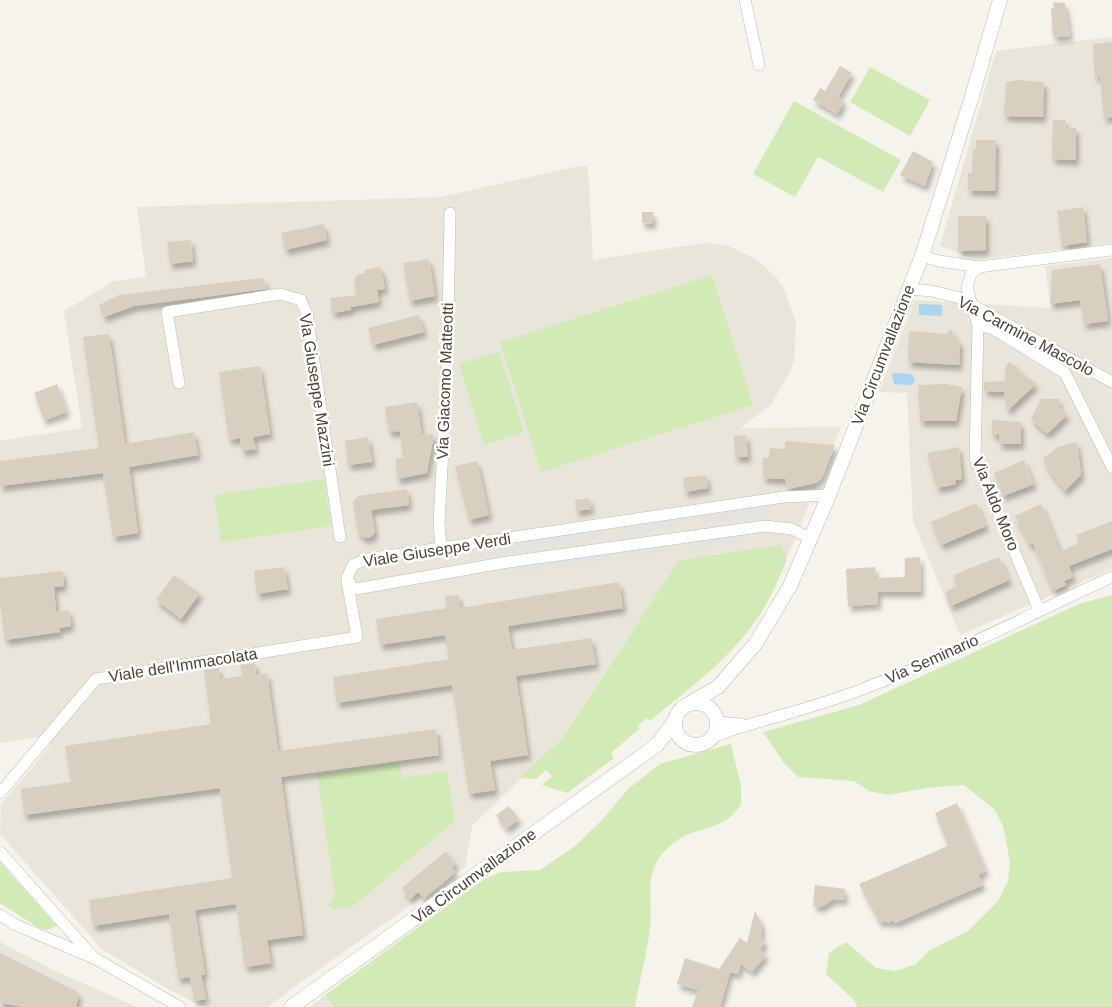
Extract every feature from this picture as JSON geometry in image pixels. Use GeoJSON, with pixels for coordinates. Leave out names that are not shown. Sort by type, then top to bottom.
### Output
{"type":"FeatureCollection","features":[{"type":"Feature","properties":{"kind":"street"},"geometry":{"type":"LineString","coordinates":[[745,0],[759,65]]}},
{"type":"Feature","properties":{"kind":"street","name":"Via Circumvallazione"},"geometry":{"type":"LineString","coordinates":[[690,703],[718,687],[756,643],[790,586],[910,290],[974,93],[1000,0]]}},
{"type":"Feature","properties":{"kind":"street","name":"Via Giacomo Matteotti"},"geometry":{"type":"LineString","coordinates":[[441,548],[439,522],[447,377],[450,213]]}},
{"type":"Feature","properties":{"kind":"street"},"geometry":{"type":"LineString","coordinates":[[922,256],[957,265],[979,267],[1112,250]]}},
{"type":"Feature","properties":{"kind":"street","name":"Via Aldo Moro"},"geometry":{"type":"LineString","coordinates":[[979,267],[971,274],[967,288],[974,305],[978,325],[975,458],[1040,610]]}},
{"type":"Feature","properties":{"kind":"street","name":"Via Carmine Mascolo"},"geometry":{"type":"LineString","coordinates":[[910,290],[932,291],[960,298],[1112,382]]}},
{"type":"Feature","properties":{"kind":"street","name":"Via Giuseppe Mazzini"},"geometry":{"type":"LineString","coordinates":[[179,383],[168,312],[280,294],[302,300],[307,315],[340,537]]}},
{"type":"Feature","properties":{"kind":"street"},"geometry":{"type":"LineString","coordinates":[[978,325],[992,328],[1065,373],[1112,467]]}},
{"type":"Feature","properties":{"kind":"street","name":"Viale Giuseppe Verdi"},"geometry":{"type":"LineString","coordinates":[[809,538],[792,529],[765,526],[493,565],[356,589],[351,586],[347,578],[353,565],[367,559],[784,497],[828,495]]}},
{"type":"Feature","properties":{"kind":"street","name":"Via Seminario"},"geometry":{"type":"LineString","coordinates":[[712,737],[859,691],[925,664],[1112,576]]}},
{"type":"Feature","properties":{"kind":"street","name":"Viale dell'Immacolata"},"geometry":{"type":"LineString","coordinates":[[0,793],[96,679],[358,637],[347,578]]}},
{"type":"Feature","properties":{"kind":"street"},"geometry":{"type":"LineString","coordinates":[[716,717],[703,704],[690,703],[679,712],[676,719],[677,733],[687,742],[701,744],[712,737],[716,717],[718,687]]}},
{"type":"Feature","properties":{"kind":"street","name":"Via Seminario"},"geometry":{"type":"LineString","coordinates":[[716,717],[746,725]]}},
{"type":"Feature","properties":{"kind":"street","name":"Via Circumvallazione"},"geometry":{"type":"LineString","coordinates":[[291,1007],[657,745],[676,719]]}},
{"type":"Feature","properties":{"kind":"street","name":"Via Circumvallazione"},"geometry":{"type":"LineString","coordinates":[[657,745],[687,742]]}},
{"type":"Feature","properties":{"kind":"street"},"geometry":{"type":"LineString","coordinates":[[0,852],[94,958]]}},
{"type":"Feature","properties":{"kind":"street"},"geometry":{"type":"LineString","coordinates":[[0,915],[14,924],[94,958],[180,1007]]}},
{"type":"Feature","properties":{"kind":"shaded area"},"geometry":{"type":"Polygon","coordinates":[[[1112,37],[1112,243],[977,260],[940,246],[996,51],[1112,37]]]}},
{"type":"Feature","properties":{"kind":"shaded area"},"geometry":{"type":"Polygon","coordinates":[[[579,166],[588,167],[593,260],[704,243],[718,244],[731,247],[756,259],[776,277],[784,288],[796,323],[794,361],[790,372],[770,406],[740,428],[841,427],[787,558],[780,546],[679,560],[562,739],[472,826],[465,867],[268,1007],[206,1007],[199,1005],[168,989],[102,949],[0,834],[1,804],[51,745],[36,737],[0,743],[0,441],[82,428],[64,311],[114,281],[146,277],[137,207],[441,197],[579,166]]]}},
{"type":"Feature","properties":{"kind":"shaded area"},"geometry":{"type":"Polygon","coordinates":[[[1112,258],[1112,569],[960,635],[913,521],[907,393],[879,392],[915,300],[1051,308],[1045,266],[1112,258]]]}},
{"type":"Feature","properties":{"kind":"shaded area"},"geometry":{"type":"Polygon","coordinates":[[[767,506],[766,515],[703,524],[704,515],[767,506]]]}},
{"type":"Feature","properties":{"kind":"shaded area"},"geometry":{"type":"Polygon","coordinates":[[[678,519],[676,528],[620,536],[621,527],[678,519]]]}},
{"type":"Feature","properties":{"kind":"shaded area"},"geometry":{"type":"Polygon","coordinates":[[[607,529],[606,538],[468,558],[470,549],[607,529]]]}},
{"type":"Feature","properties":{"kind":"shaded area"},"geometry":{"type":"Polygon","coordinates":[[[742,533],[747,541],[691,549],[686,541],[742,533]]]}},
{"type":"Feature","properties":{"kind":"shaded area"},"geometry":{"type":"Polygon","coordinates":[[[664,544],[668,552],[624,558],[619,550],[664,544]]]}},
{"type":"Feature","properties":{"kind":"shaded area"},"geometry":{"type":"Polygon","coordinates":[[[606,553],[611,560],[515,574],[511,567],[606,553]]]}},
{"type":"Feature","properties":{"kind":"shaded area"},"geometry":{"type":"Polygon","coordinates":[[[0,942],[53,970],[137,1007],[0,1007],[0,942]]]}},
{"type":"Feature","properties":{"kind":"shaded area"},"geometry":{"type":"Polygon","coordinates":[[[325,995],[334,1007],[310,1007],[325,995]]]}},
{"type":"Feature","properties":{"kind":"green space"},"geometry":{"type":"Polygon","coordinates":[[[870,67],[930,100],[910,136],[850,102],[870,67]]]}},
{"type":"Feature","properties":{"kind":"green space"},"geometry":{"type":"Polygon","coordinates":[[[794,101],[901,160],[883,192],[818,157],[795,197],[753,174],[794,101]]]}},
{"type":"Feature","properties":{"kind":"green space"},"geometry":{"type":"Polygon","coordinates":[[[712,275],[753,405],[541,472],[500,342],[712,275]]]}},
{"type":"Feature","properties":{"kind":"green space"},"geometry":{"type":"Polygon","coordinates":[[[499,352],[524,432],[484,445],[459,364],[499,352]]]}},
{"type":"Feature","properties":{"kind":"green space"},"geometry":{"type":"Polygon","coordinates":[[[324,479],[331,526],[221,542],[214,495],[324,479]]]}},
{"type":"Feature","properties":{"kind":"green space"},"geometry":{"type":"Polygon","coordinates":[[[781,545],[786,555],[786,562],[766,604],[747,632],[722,660],[694,685],[650,721],[647,718],[638,726],[639,729],[611,753],[614,758],[567,793],[542,785],[552,776],[546,770],[536,779],[519,778],[562,739],[679,560],[781,545]]]}},
{"type":"Feature","properties":{"kind":"green space"},"geometry":{"type":"Polygon","coordinates":[[[1112,595],[1112,1007],[857,1007],[855,1001],[826,974],[829,953],[846,942],[876,968],[896,971],[916,964],[930,950],[968,931],[998,901],[1008,881],[1010,862],[1003,826],[994,809],[964,785],[926,788],[888,795],[869,791],[854,781],[798,777],[784,763],[763,732],[859,705],[1079,604],[1112,595]]]}},
{"type":"Feature","properties":{"kind":"green space"},"geometry":{"type":"Polygon","coordinates":[[[731,744],[741,786],[741,805],[730,817],[722,822],[688,834],[676,841],[657,861],[651,881],[651,915],[647,948],[635,1007],[334,1007],[325,995],[483,880],[501,872],[540,870],[575,846],[603,819],[628,789],[660,764],[731,744]]]}},
{"type":"Feature","properties":{"kind":"green space"},"geometry":{"type":"Polygon","coordinates":[[[399,762],[402,778],[447,771],[455,821],[351,908],[334,909],[328,905],[335,895],[317,774],[399,762]]]}},
{"type":"Feature","properties":{"kind":"green space"},"geometry":{"type":"Polygon","coordinates":[[[0,862],[57,926],[47,930],[39,928],[0,903],[0,862]]]}},
{"type":"Feature","properties":{"kind":"water"},"geometry":{"type":"Polygon","coordinates":[[[919,304],[942,305],[942,316],[919,315],[919,304]]]}},
{"type":"Feature","properties":{"kind":"water"},"geometry":{"type":"Polygon","coordinates":[[[894,373],[912,374],[915,381],[911,385],[894,384],[892,375],[894,373]]]}},
{"type":"Feature","properties":{"kind":"building"},"geometry":{"type":"Polygon","coordinates":[[[1053,2],[1065,3],[1070,36],[1053,37],[1051,8],[1054,8],[1053,2]]]}},
{"type":"Feature","properties":{"kind":"building"},"geometry":{"type":"Polygon","coordinates":[[[1112,42],[1112,117],[1104,118],[1100,76],[1095,77],[1093,44],[1112,42]]]}},
{"type":"Feature","properties":{"kind":"building"},"geometry":{"type":"Polygon","coordinates":[[[840,66],[852,73],[838,97],[844,101],[837,114],[813,100],[820,88],[825,91],[840,66]]]}},
{"type":"Feature","properties":{"kind":"building"},"geometry":{"type":"Polygon","coordinates":[[[1019,80],[1044,82],[1043,117],[1004,116],[1006,82],[1019,80]]]}},
{"type":"Feature","properties":{"kind":"building"},"geometry":{"type":"Polygon","coordinates":[[[1053,120],[1065,120],[1066,128],[1076,128],[1076,160],[1052,159],[1053,120]]]}},
{"type":"Feature","properties":{"kind":"building"},"geometry":{"type":"Polygon","coordinates":[[[976,140],[996,140],[995,191],[968,190],[968,173],[972,173],[973,149],[976,149],[976,140]]]}},
{"type":"Feature","properties":{"kind":"building"},"geometry":{"type":"Polygon","coordinates":[[[913,151],[933,162],[925,186],[900,175],[913,151]]]}},
{"type":"Feature","properties":{"kind":"building"},"geometry":{"type":"Polygon","coordinates":[[[1083,207],[1087,242],[1062,246],[1057,211],[1083,207]]]}},
{"type":"Feature","properties":{"kind":"building"},"geometry":{"type":"Polygon","coordinates":[[[642,212],[653,212],[653,224],[642,223],[642,212]]]}},
{"type":"Feature","properties":{"kind":"building"},"geometry":{"type":"Polygon","coordinates":[[[958,216],[986,216],[986,250],[958,251],[958,216]]]}},
{"type":"Feature","properties":{"kind":"building"},"geometry":{"type":"Polygon","coordinates":[[[324,224],[327,240],[285,250],[281,233],[324,224]]]}},
{"type":"Feature","properties":{"kind":"building"},"geometry":{"type":"Polygon","coordinates":[[[191,240],[193,261],[170,264],[167,242],[191,240]]]}},
{"type":"Feature","properties":{"kind":"building"},"geometry":{"type":"Polygon","coordinates":[[[429,259],[435,296],[410,301],[403,263],[429,259]]]}},
{"type":"Feature","properties":{"kind":"building"},"geometry":{"type":"Polygon","coordinates":[[[1100,264],[1108,321],[1084,324],[1080,300],[1050,304],[1052,270],[1100,264]]]}},
{"type":"Feature","properties":{"kind":"building"},"geometry":{"type":"Polygon","coordinates":[[[381,267],[385,289],[377,290],[379,302],[351,307],[351,310],[332,313],[330,298],[356,295],[354,279],[356,275],[365,273],[365,270],[381,267]]]}},
{"type":"Feature","properties":{"kind":"building"},"geometry":{"type":"Polygon","coordinates":[[[263,278],[266,289],[134,306],[104,317],[99,305],[119,295],[263,278]]]}},
{"type":"Feature","properties":{"kind":"building"},"geometry":{"type":"Polygon","coordinates":[[[419,315],[424,332],[373,345],[368,328],[419,315]]]}},
{"type":"Feature","properties":{"kind":"building"},"geometry":{"type":"Polygon","coordinates":[[[951,329],[957,341],[960,341],[959,365],[908,362],[909,331],[946,334],[951,329]]]}},
{"type":"Feature","properties":{"kind":"building"},"geometry":{"type":"Polygon","coordinates":[[[109,334],[125,444],[194,432],[198,455],[129,467],[138,533],[113,537],[103,473],[0,486],[0,461],[99,448],[83,337],[109,334]]]}},
{"type":"Feature","properties":{"kind":"building"},"geometry":{"type":"Polygon","coordinates":[[[1009,362],[1017,366],[1017,369],[1036,384],[1007,411],[1004,392],[984,391],[984,382],[1005,381],[1005,368],[1009,362]]]}},
{"type":"Feature","properties":{"kind":"building"},"geometry":{"type":"Polygon","coordinates":[[[260,366],[270,434],[253,437],[256,449],[242,451],[240,438],[229,440],[219,372],[260,366]]]}},
{"type":"Feature","properties":{"kind":"building"},"geometry":{"type":"Polygon","coordinates":[[[57,384],[67,412],[44,420],[34,393],[57,384]]]}},
{"type":"Feature","properties":{"kind":"building"},"geometry":{"type":"Polygon","coordinates":[[[946,384],[962,387],[956,421],[920,421],[918,385],[946,384]]]}},
{"type":"Feature","properties":{"kind":"building"},"geometry":{"type":"Polygon","coordinates":[[[1041,399],[1060,399],[1058,406],[1067,415],[1047,434],[1031,419],[1041,399]]]}},
{"type":"Feature","properties":{"kind":"building"},"geometry":{"type":"Polygon","coordinates":[[[417,402],[422,435],[434,434],[427,473],[397,479],[396,458],[403,458],[400,431],[389,432],[385,407],[417,402]]]}},
{"type":"Feature","properties":{"kind":"building"},"geometry":{"type":"Polygon","coordinates":[[[992,420],[1021,422],[1021,444],[999,444],[999,435],[992,435],[992,420]]]}},
{"type":"Feature","properties":{"kind":"building"},"geometry":{"type":"Polygon","coordinates":[[[746,435],[748,457],[735,457],[734,436],[746,435]]]}},
{"type":"Feature","properties":{"kind":"building"},"geometry":{"type":"Polygon","coordinates":[[[368,437],[372,462],[348,465],[345,441],[368,437]]]}},
{"type":"Feature","properties":{"kind":"building"},"geometry":{"type":"Polygon","coordinates":[[[785,441],[835,445],[822,478],[816,483],[788,489],[785,479],[763,478],[763,458],[769,458],[770,448],[785,449],[785,441]]]}},
{"type":"Feature","properties":{"kind":"building"},"geometry":{"type":"Polygon","coordinates":[[[1077,442],[1081,475],[1065,491],[1048,469],[1043,458],[1058,447],[1077,442]]]}},
{"type":"Feature","properties":{"kind":"building"},"geometry":{"type":"Polygon","coordinates":[[[959,447],[962,479],[955,480],[956,484],[937,488],[927,453],[959,447]]]}},
{"type":"Feature","properties":{"kind":"building"},"geometry":{"type":"Polygon","coordinates":[[[1024,460],[1034,484],[1003,496],[994,473],[1024,460]]]}},
{"type":"Feature","properties":{"kind":"building"},"geometry":{"type":"Polygon","coordinates":[[[477,461],[489,515],[469,520],[455,466],[477,461]]]}},
{"type":"Feature","properties":{"kind":"building"},"geometry":{"type":"Polygon","coordinates":[[[706,475],[708,488],[685,492],[683,478],[706,475]]]}},
{"type":"Feature","properties":{"kind":"building"},"geometry":{"type":"Polygon","coordinates":[[[407,489],[409,505],[371,510],[375,532],[371,537],[364,538],[358,533],[353,502],[358,496],[407,489]]]}},
{"type":"Feature","properties":{"kind":"building"},"geometry":{"type":"Polygon","coordinates":[[[589,498],[591,509],[576,511],[575,500],[589,498]]]}},
{"type":"Feature","properties":{"kind":"building"},"geometry":{"type":"Polygon","coordinates":[[[976,503],[986,526],[941,545],[931,522],[976,503]]]}},
{"type":"Feature","properties":{"kind":"building"},"geometry":{"type":"Polygon","coordinates":[[[1041,504],[1060,551],[1079,543],[1076,535],[1112,521],[1112,549],[1069,566],[1073,577],[1064,581],[1066,585],[1053,591],[1033,543],[1029,545],[1015,516],[1041,504]]]}},
{"type":"Feature","properties":{"kind":"building"},"geometry":{"type":"Polygon","coordinates":[[[920,557],[921,592],[878,592],[878,604],[848,606],[846,569],[875,567],[876,578],[905,577],[905,558],[920,557]]]}},
{"type":"Feature","properties":{"kind":"building"},"geometry":{"type":"Polygon","coordinates":[[[999,557],[1009,580],[951,606],[945,592],[957,586],[953,575],[999,557]]]}},
{"type":"Feature","properties":{"kind":"building"},"geometry":{"type":"Polygon","coordinates":[[[284,567],[288,589],[257,594],[254,571],[284,567]]]}},
{"type":"Feature","properties":{"kind":"building"},"geometry":{"type":"Polygon","coordinates":[[[63,571],[64,586],[54,587],[56,612],[69,610],[71,626],[59,628],[60,632],[5,640],[0,603],[0,578],[63,571]]]}},
{"type":"Feature","properties":{"kind":"building"},"geometry":{"type":"Polygon","coordinates":[[[174,575],[200,593],[181,619],[156,600],[174,575]]]}},
{"type":"Feature","properties":{"kind":"building"},"geometry":{"type":"Polygon","coordinates":[[[619,582],[623,608],[508,626],[512,650],[591,638],[596,664],[516,676],[528,755],[490,761],[495,790],[469,794],[452,685],[337,703],[333,677],[449,659],[445,635],[380,645],[376,619],[447,608],[445,596],[458,595],[460,607],[467,607],[619,582]]]}},
{"type":"Feature","properties":{"kind":"building"},"geometry":{"type":"Polygon","coordinates":[[[255,663],[256,675],[267,673],[278,751],[436,729],[439,755],[281,777],[303,935],[267,940],[271,963],[245,967],[236,904],[195,910],[205,975],[201,975],[206,999],[194,1001],[190,977],[178,979],[169,914],[93,926],[89,900],[232,878],[220,788],[24,815],[21,789],[71,782],[65,746],[211,724],[204,670],[219,668],[220,679],[242,676],[240,665],[255,663]]]}},
{"type":"Feature","properties":{"kind":"building"},"geometry":{"type":"Polygon","coordinates":[[[957,803],[986,871],[978,875],[983,885],[895,923],[894,920],[888,923],[887,921],[879,922],[859,884],[948,846],[935,813],[957,803]]]}},
{"type":"Feature","properties":{"kind":"building"},"geometry":{"type":"Polygon","coordinates":[[[509,806],[519,819],[506,829],[496,815],[509,806]]]}},
{"type":"Feature","properties":{"kind":"building"},"geometry":{"type":"Polygon","coordinates":[[[446,851],[455,864],[452,867],[456,872],[424,898],[418,892],[410,899],[402,888],[446,851]]]}},
{"type":"Feature","properties":{"kind":"building"},"geometry":{"type":"Polygon","coordinates":[[[815,885],[845,889],[844,900],[834,899],[821,907],[813,906],[815,885]]]}},
{"type":"Feature","properties":{"kind":"building"},"geometry":{"type":"Polygon","coordinates":[[[755,911],[762,925],[761,938],[765,942],[760,950],[766,955],[752,972],[741,964],[738,974],[730,972],[720,1007],[692,1007],[698,990],[677,984],[685,958],[719,969],[740,938],[747,943],[755,911]]]}},
{"type":"Feature","properties":{"kind":"building"},"geometry":{"type":"Polygon","coordinates":[[[0,953],[79,993],[76,1007],[24,1007],[0,1003],[0,953]]]}}]}
